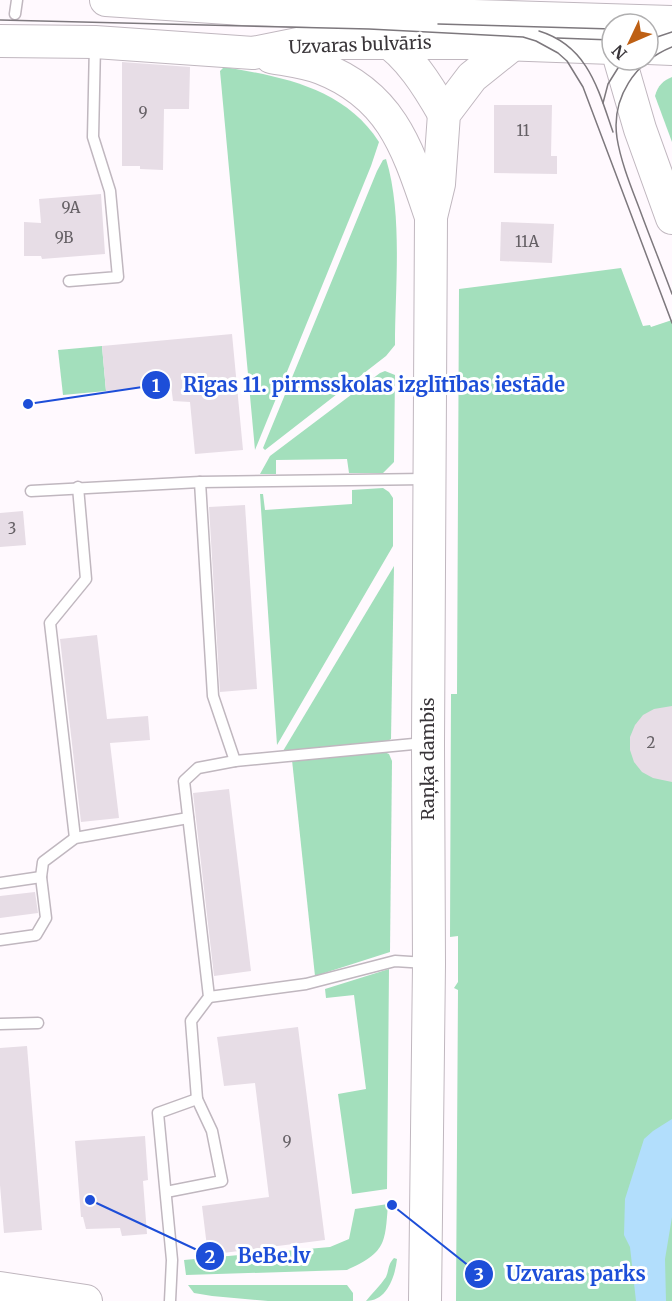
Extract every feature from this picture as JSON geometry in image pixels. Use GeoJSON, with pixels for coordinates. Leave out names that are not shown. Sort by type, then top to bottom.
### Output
{"type":"FeatureCollection","features":[{"type":"Feature","properties":{"kind":"main road","name":"Uzvaras bulvāris"},"geometry":{"type":"LineString","coordinates":[[106,0],[242,4],[347,13],[469,11],[600,31]]}},
{"type":"Feature","properties":{"kind":"main road"},"geometry":{"type":"LineString","coordinates":[[347,13],[391,43],[426,83],[444,114],[472,77],[512,45]]}},
{"type":"Feature","properties":{"kind":"main road","name":"Uzvaras bulvāris"},"geometry":{"type":"LineString","coordinates":[[0,41],[95,42],[253,53],[303,43],[512,45],[600,34]]}},
{"type":"Feature","properties":{"kind":"main road","name":"Raņķa dambis"},"geometry":{"type":"LineString","coordinates":[[253,53],[318,67],[349,80],[375,101],[392,122],[414,167],[431,217]]}},
{"type":"Feature","properties":{"kind":"main road"},"geometry":{"type":"LineString","coordinates":[[623,72],[640,129],[672,218]]}},
{"type":"Feature","properties":{"kind":"main road","name":"Raņķa dambis"},"geometry":{"type":"LineString","coordinates":[[425,1301],[429,964],[431,217],[439,184],[444,114]]}},
{"type":"Feature","properties":{"kind":"main road"},"geometry":{"type":"LineString","coordinates":[[0,1288],[86,1301]]}},
{"type":"Feature","properties":{"kind":"lane"},"geometry":{"type":"LineString","coordinates":[[15,14],[17,0]]}},
{"type":"Feature","properties":{"kind":"lane"},"geometry":{"type":"LineString","coordinates":[[69,281],[118,277],[110,191],[93,137],[95,42]]}},
{"type":"Feature","properties":{"kind":"lane"},"geometry":{"type":"LineString","coordinates":[[31,491],[200,482],[429,479]]}},
{"type":"Feature","properties":{"kind":"lane"},"geometry":{"type":"LineString","coordinates":[[200,482],[213,696],[235,761]]}},
{"type":"Feature","properties":{"kind":"lane"},"geometry":{"type":"LineString","coordinates":[[75,838],[50,623],[86,579],[78,487]]}},
{"type":"Feature","properties":{"kind":"lane"},"geometry":{"type":"LineString","coordinates":[[166,1192],[222,1181],[212,1131],[197,1099],[191,1021],[208,997],[184,781],[198,768],[235,761],[428,743]]}},
{"type":"Feature","properties":{"kind":"lane"},"geometry":{"type":"LineString","coordinates":[[0,940],[36,935],[46,918],[41,877],[43,862],[75,838],[188,818]]}},
{"type":"Feature","properties":{"kind":"lane"},"geometry":{"type":"LineString","coordinates":[[0,883],[41,877]]}},
{"type":"Feature","properties":{"kind":"lane"},"geometry":{"type":"LineString","coordinates":[[208,997],[306,984],[395,961],[429,964]]}},
{"type":"Feature","properties":{"kind":"lane"},"geometry":{"type":"LineString","coordinates":[[0,1024],[38,1023]]}},
{"type":"Feature","properties":{"kind":"lane"},"geometry":{"type":"LineString","coordinates":[[170,1301],[172,1260],[158,1113],[197,1099]]}},
{"type":"Feature","properties":{"kind":"green space"},"geometry":{"type":"Polygon","coordinates":[[[224,67],[290,81],[330,97],[365,124],[379,142],[255,450],[220,71],[224,67]]]}},
{"type":"Feature","properties":{"kind":"green space"},"geometry":{"type":"Polygon","coordinates":[[[672,77],[672,142],[655,96],[661,84],[672,77]]]}},
{"type":"Feature","properties":{"kind":"green space"},"geometry":{"type":"Polygon","coordinates":[[[386,159],[395,203],[397,275],[395,345],[386,356],[265,450],[263,448],[377,171],[386,159]]]}},
{"type":"Feature","properties":{"kind":"green space"},"geometry":{"type":"Polygon","coordinates":[[[621,268],[643,326],[650,325],[651,327],[672,320],[672,1301],[456,1301],[458,990],[454,988],[458,982],[458,936],[450,937],[451,694],[457,694],[459,289],[621,268]]]}},
{"type":"Feature","properties":{"kind":"green space"},"geometry":{"type":"Polygon","coordinates":[[[102,346],[106,391],[63,395],[58,350],[102,346]]]}},
{"type":"Feature","properties":{"kind":"green space"},"geometry":{"type":"Polygon","coordinates":[[[385,371],[395,375],[394,462],[383,473],[349,473],[347,459],[276,460],[276,474],[260,474],[270,456],[385,371]]]}},
{"type":"Feature","properties":{"kind":"green space"},"geometry":{"type":"Polygon","coordinates":[[[383,488],[393,498],[393,546],[277,745],[260,494],[263,494],[265,510],[352,504],[352,490],[383,488]]]}},
{"type":"Feature","properties":{"kind":"green space"},"geometry":{"type":"Polygon","coordinates":[[[394,566],[391,739],[386,742],[283,751],[394,566]]]}},
{"type":"Feature","properties":{"kind":"green space"},"geometry":{"type":"Polygon","coordinates":[[[382,751],[389,754],[392,761],[390,952],[315,976],[292,760],[382,751]]]}},
{"type":"Feature","properties":{"kind":"green space"},"geometry":{"type":"Polygon","coordinates":[[[389,969],[387,1189],[352,1194],[338,1094],[366,1089],[354,995],[326,998],[325,989],[389,969]]]}},
{"type":"Feature","properties":{"kind":"green space"},"geometry":{"type":"Polygon","coordinates":[[[388,1204],[386,1229],[381,1245],[369,1258],[347,1270],[186,1275],[184,1260],[330,1247],[349,1239],[355,1209],[388,1204]]]}},
{"type":"Feature","properties":{"kind":"green space"},"geometry":{"type":"Polygon","coordinates":[[[394,1258],[397,1259],[396,1266],[389,1287],[379,1297],[366,1301],[386,1277],[394,1258]]]}},
{"type":"Feature","properties":{"kind":"green space"},"geometry":{"type":"Polygon","coordinates":[[[188,1285],[347,1285],[353,1293],[353,1301],[268,1301],[212,1296],[194,1293],[188,1285]]]}},
{"type":"Feature","properties":{"kind":"water"},"geometry":{"type":"Polygon","coordinates":[[[672,1119],[672,1217],[665,1259],[666,1301],[636,1301],[630,1247],[624,1235],[625,1199],[644,1139],[672,1119]]]}},
{"type":"Feature","properties":{"kind":"building"},"geometry":{"type":"Polygon","coordinates":[[[122,62],[190,67],[189,109],[164,109],[163,170],[122,166],[122,62]]]}},
{"type":"Feature","properties":{"kind":"building"},"geometry":{"type":"Polygon","coordinates":[[[494,105],[552,105],[551,156],[557,156],[557,174],[494,173],[494,105]]]}},
{"type":"Feature","properties":{"kind":"building"},"geometry":{"type":"Polygon","coordinates":[[[101,194],[105,254],[42,259],[41,256],[24,256],[24,222],[41,223],[39,199],[101,194]]]}},
{"type":"Feature","properties":{"kind":"building"},"geometry":{"type":"Polygon","coordinates":[[[501,222],[554,224],[552,263],[500,261],[501,222]]]}},
{"type":"Feature","properties":{"kind":"building"},"geometry":{"type":"Polygon","coordinates":[[[232,334],[243,450],[195,454],[190,402],[173,401],[171,385],[106,391],[102,346],[232,334]]]}},
{"type":"Feature","properties":{"kind":"building"},"geometry":{"type":"Polygon","coordinates":[[[245,505],[257,689],[220,692],[209,507],[245,505]]]}},
{"type":"Feature","properties":{"kind":"building"},"geometry":{"type":"Polygon","coordinates":[[[23,511],[26,545],[0,547],[0,513],[23,511]]]}},
{"type":"Feature","properties":{"kind":"building"},"geometry":{"type":"Polygon","coordinates":[[[97,635],[107,719],[148,716],[150,740],[110,743],[119,818],[81,822],[60,639],[97,635]]]}},
{"type":"Feature","properties":{"kind":"building"},"geometry":{"type":"Polygon","coordinates":[[[672,706],[672,782],[653,778],[642,772],[634,762],[630,750],[630,737],[635,725],[643,715],[654,709],[672,706]]]}},
{"type":"Feature","properties":{"kind":"building"},"geometry":{"type":"Polygon","coordinates":[[[229,789],[251,971],[214,976],[193,793],[229,789]]]}},
{"type":"Feature","properties":{"kind":"building"},"geometry":{"type":"Polygon","coordinates":[[[35,892],[38,913],[0,918],[0,896],[35,892]]]}},
{"type":"Feature","properties":{"kind":"building"},"geometry":{"type":"Polygon","coordinates":[[[298,1027],[325,1240],[208,1255],[202,1206],[269,1197],[255,1083],[224,1086],[217,1037],[298,1027]]]}},
{"type":"Feature","properties":{"kind":"building"},"geometry":{"type":"Polygon","coordinates":[[[27,1046],[42,1230],[4,1233],[0,1185],[0,1048],[27,1046]]]}},
{"type":"Feature","properties":{"kind":"building"},"geometry":{"type":"Polygon","coordinates":[[[145,1136],[148,1180],[143,1181],[147,1234],[122,1236],[120,1228],[86,1229],[83,1217],[81,1217],[75,1141],[145,1136]]]}},
{"type":"Feature","properties":{"kind":"tram line"},"geometry":{"type":"LineString","coordinates":[[0,20],[369,29],[523,37],[536,41],[558,53],[567,61],[583,87],[672,323]]}},
{"type":"Feature","properties":{"kind":"tram line"},"geometry":{"type":"LineString","coordinates":[[438,24],[600,29]]}},
{"type":"Feature","properties":{"kind":"tram line"},"geometry":{"type":"LineString","coordinates":[[539,31],[556,38],[580,58],[596,85],[613,132]]}},
{"type":"Feature","properties":{"kind":"tram line"},"geometry":{"type":"LineString","coordinates":[[660,36],[672,32]]}},
{"type":"Feature","properties":{"kind":"tram line"},"geometry":{"type":"LineString","coordinates":[[557,38],[600,40]]}},
{"type":"Feature","properties":{"kind":"tram line"},"geometry":{"type":"LineString","coordinates":[[672,47],[647,62],[628,83],[618,109],[616,123],[624,166],[672,294]]}},
{"type":"Feature","properties":{"kind":"tram line"},"geometry":{"type":"LineString","coordinates":[[603,103],[608,84],[616,72]]}},
{"type":"Feature","properties":{"kind":"place","name":"Rīgas 11. pirmsskolas izglītības iestāde"},"geometry":{"type":"Point","coordinates":[28,404]}},
{"type":"Feature","properties":{"kind":"place","name":"BeBe.lv"},"geometry":{"type":"Point","coordinates":[90,1200]}},
{"type":"Feature","properties":{"kind":"place","name":"Uzvaras parks"},"geometry":{"type":"Point","coordinates":[392,1205]}}]}
